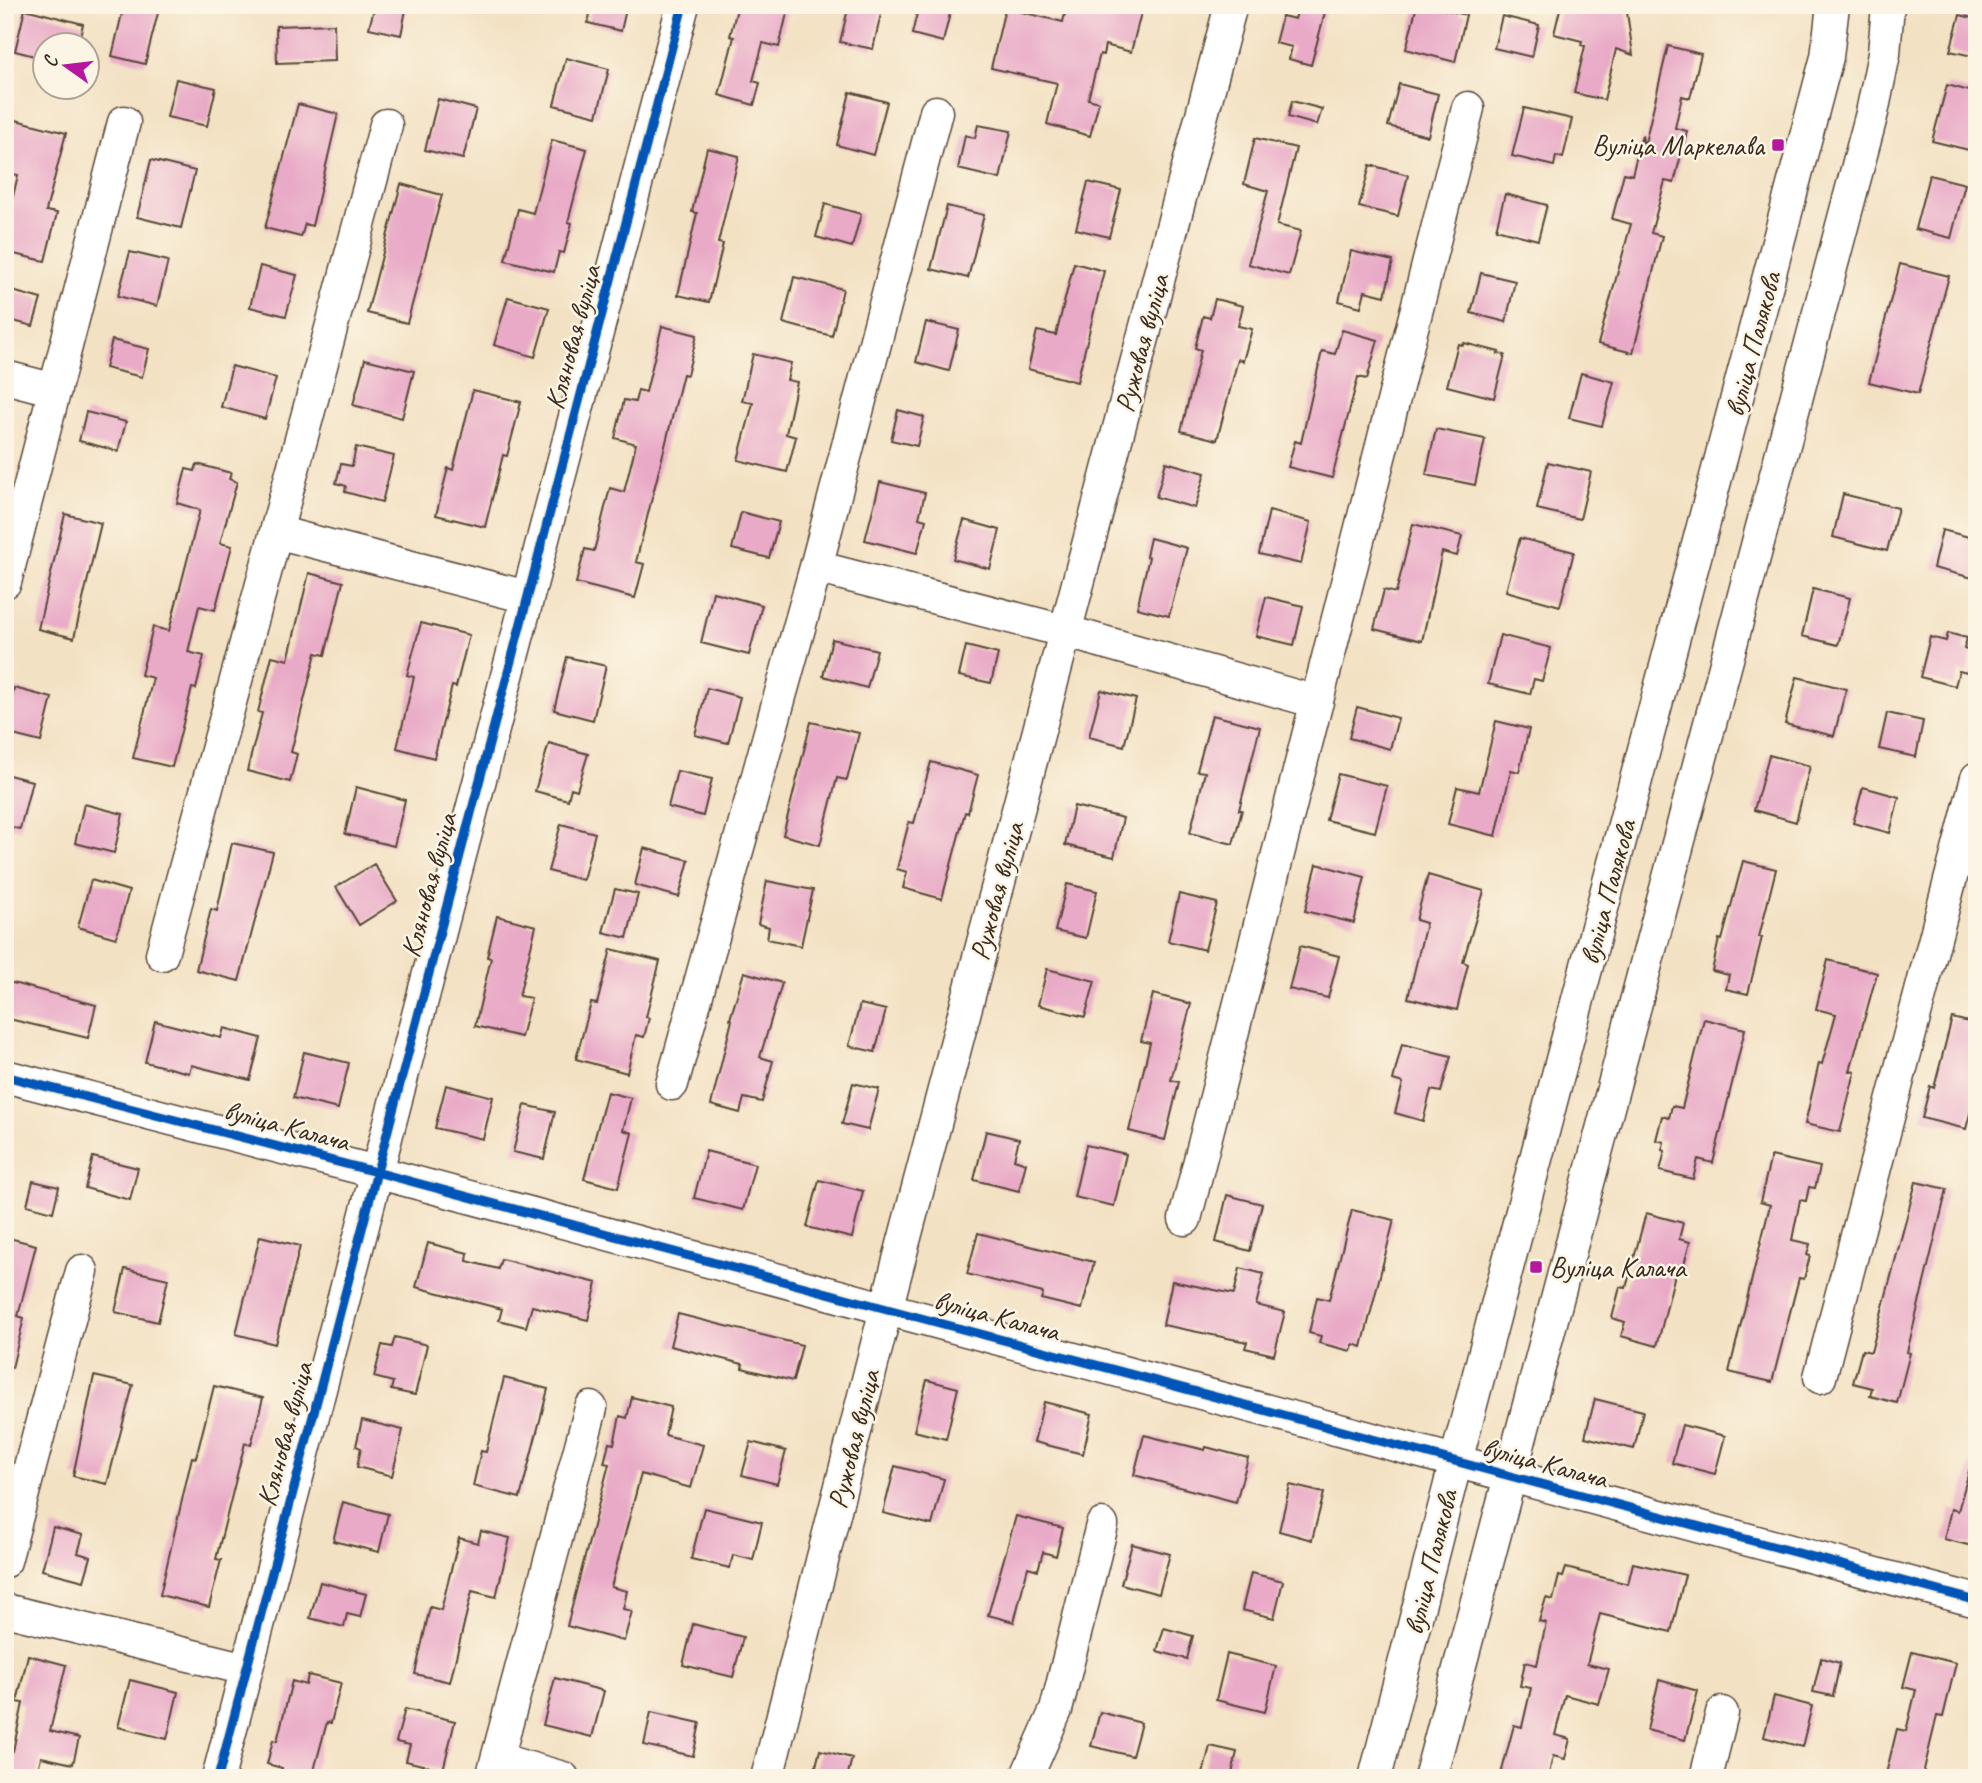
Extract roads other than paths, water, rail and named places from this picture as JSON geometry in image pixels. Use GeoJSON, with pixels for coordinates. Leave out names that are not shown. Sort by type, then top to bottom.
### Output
{"type":"FeatureCollection","features":[{"type":"Feature","properties":{"kind":"street","name":"Кляновая вуліца"},"geometry":{"type":"LineString","coordinates":[[218,1778],[683,5]]}},
{"type":"Feature","properties":{"kind":"street","name":"Ружовая вуліца"},"geometry":{"type":"LineString","coordinates":[[767,1778],[886,1309],[1231,5]]}},
{"type":"Feature","properties":{"kind":"street","name":"вуліца Палякова"},"geometry":{"type":"LineString","coordinates":[[1375,1778],[1456,1461],[1827,57],[1833,5]]}},
{"type":"Feature","properties":{"kind":"street"},"geometry":{"type":"LineString","coordinates":[[1430,1778],[1872,113],[1884,54],[1888,5]]}},
{"type":"Feature","properties":{"kind":"street"},"geometry":{"type":"LineString","coordinates":[[1185,1219],[1468,108]]}},
{"type":"Feature","properties":{"kind":"street"},"geometry":{"type":"LineString","coordinates":[[672,1084],[816,567],[936,111]]}},
{"type":"Feature","properties":{"kind":"street"},"geometry":{"type":"LineString","coordinates":[[5,582],[124,122]]}},
{"type":"Feature","properties":{"kind":"street"},"geometry":{"type":"LineString","coordinates":[[162,954],[386,125]]}},
{"type":"Feature","properties":{"kind":"street"},"geometry":{"type":"LineString","coordinates":[[5,377],[55,390]]}},
{"type":"Feature","properties":{"kind":"street"},"geometry":{"type":"LineString","coordinates":[[276,532],[527,597]]}},
{"type":"Feature","properties":{"kind":"street"},"geometry":{"type":"LineString","coordinates":[[816,567],[1064,631],[1317,702]]}},
{"type":"Feature","properties":{"kind":"street"},"geometry":{"type":"LineString","coordinates":[[1820,1377],[1977,778]]}},
{"type":"Feature","properties":{"kind":"street","name":"вуліца Калача"},"geometry":{"type":"LineString","coordinates":[[5,1076],[376,1172],[1977,1601]]}},
{"type":"Feature","properties":{"kind":"street"},"geometry":{"type":"LineString","coordinates":[[5,1561],[82,1271]]}},
{"type":"Feature","properties":{"kind":"street"},"geometry":{"type":"LineString","coordinates":[[562,1778],[494,1768],[591,1408]]}},
{"type":"Feature","properties":{"kind":"street"},"geometry":{"type":"LineString","coordinates":[[1026,1778],[1056,1710],[1102,1525]]}},
{"type":"Feature","properties":{"kind":"street"},"geometry":{"type":"LineString","coordinates":[[5,1610],[246,1669]]}},
{"type":"Feature","properties":{"kind":"street"},"geometry":{"type":"LineString","coordinates":[[1706,1778],[1722,1713]]}},
{"type":"Feature","properties":{"kind":"place","name":"Вуліца Маркелава"},"geometry":{"type":"Point","coordinates":[1778,145]}},
{"type":"Feature","properties":{"kind":"place","name":"Вуліца Калача"},"geometry":{"type":"Point","coordinates":[1536,1267]}}]}
